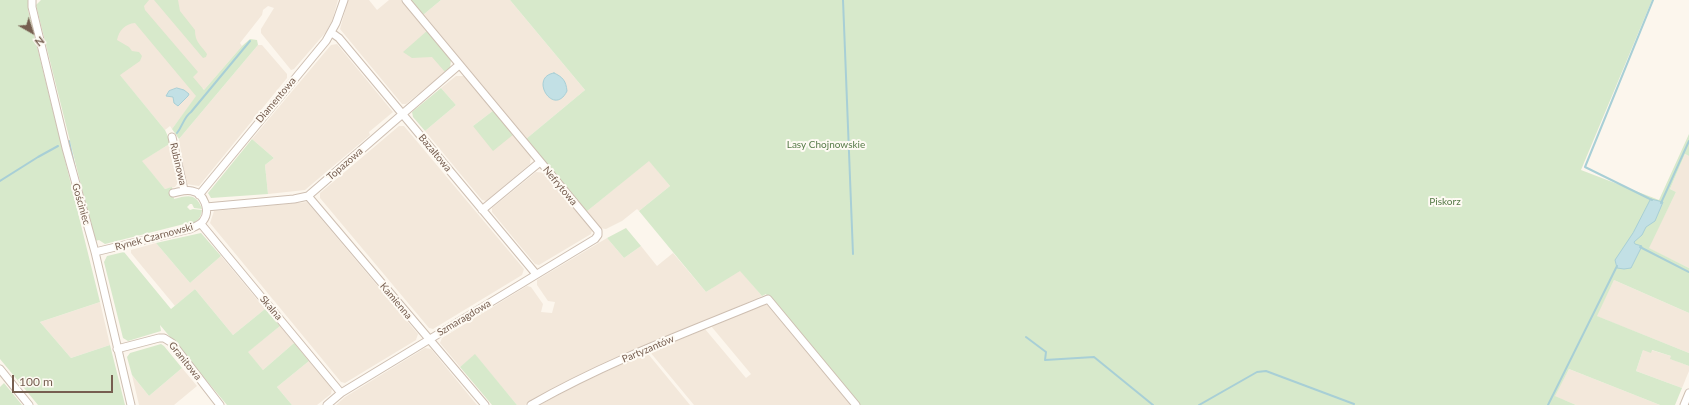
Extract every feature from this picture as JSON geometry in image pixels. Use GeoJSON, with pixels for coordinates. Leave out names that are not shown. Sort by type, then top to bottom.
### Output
{"type":"FeatureCollection","features":[{"type":"Feature","properties":{"kind":"street","name":"Diamentowa"},"geometry":{"type":"LineString","coordinates":[[199,194],[332,33],[344,0]]}},
{"type":"Feature","properties":{"kind":"street"},"geometry":{"type":"LineString","coordinates":[[406,0],[540,162]]}},
{"type":"Feature","properties":{"kind":"street","name":"Gościniec"},"geometry":{"type":"LineString","coordinates":[[32,1],[66,148],[95,252],[131,405]]}},
{"type":"Feature","properties":{"kind":"street","name":"Bazaltowa"},"geometry":{"type":"LineString","coordinates":[[332,33],[339,38],[536,274]]}},
{"type":"Feature","properties":{"kind":"street","name":"Topazowa"},"geometry":{"type":"LineString","coordinates":[[308,196],[459,65]]}},
{"type":"Feature","properties":{"kind":"street","name":"Rubinowa"},"geometry":{"type":"LineString","coordinates":[[172,138],[184,190]]}},
{"type":"Feature","properties":{"kind":"street","name":"Nefrytowa"},"geometry":{"type":"LineString","coordinates":[[482,210],[540,162],[598,231]]}},
{"type":"Feature","properties":{"kind":"street"},"geometry":{"type":"LineString","coordinates":[[173,193],[184,190],[193,191],[199,194],[204,200],[206,207],[294,199],[308,196]]}},
{"type":"Feature","properties":{"kind":"street","name":"Kamienna"},"geometry":{"type":"LineString","coordinates":[[308,196],[484,405]]}},
{"type":"Feature","properties":{"kind":"street","name":"Rynek Czarnowski"},"geometry":{"type":"LineString","coordinates":[[95,252],[190,229],[201,224],[205,217],[206,207]]}},
{"type":"Feature","properties":{"kind":"street","name":"Skalna"},"geometry":{"type":"LineString","coordinates":[[201,224],[342,393]]}},
{"type":"Feature","properties":{"kind":"street","name":"Szmaragdowa"},"geometry":{"type":"LineString","coordinates":[[327,405],[342,393],[595,239],[598,235],[598,231]]}},
{"type":"Feature","properties":{"kind":"street","name":"Partyzantów"},"geometry":{"type":"LineString","coordinates":[[531,405],[607,366],[768,299],[856,405]]}},
{"type":"Feature","properties":{"kind":"street","name":"Granitowa"},"geometry":{"type":"LineString","coordinates":[[117,349],[159,338],[166,339],[172,343],[220,405]]}},
{"type":"Feature","properties":{"kind":"street"},"geometry":{"type":"LineString","coordinates":[[0,369],[29,405]]}},
{"type":"Feature","properties":{"kind":"street"},"geometry":{"type":"LineString","coordinates":[[1684,405],[1689,393]]}},
{"type":"Feature","properties":{"kind":"shaded area"},"geometry":{"type":"Polygon","coordinates":[[[58,0],[338,0],[332,21],[326,32],[294,69],[291,70],[261,33],[261,29],[274,8],[268,6],[263,10],[262,15],[240,43],[242,46],[204,90],[203,88],[172,129],[170,126],[165,130],[58,0]]]}},
{"type":"Feature","properties":{"kind":"shaded area"},"geometry":{"type":"Polygon","coordinates":[[[348,0],[369,0],[377,10],[389,0],[403,0],[451,58],[450,68],[406,104],[402,104],[340,29],[348,0]]]}},
{"type":"Feature","properties":{"kind":"shaded area"},"geometry":{"type":"Polygon","coordinates":[[[441,0],[510,0],[585,90],[526,139],[423,15],[441,0]]]}},
{"type":"Feature","properties":{"kind":"shaded area"},"geometry":{"type":"Polygon","coordinates":[[[337,44],[393,112],[369,132],[370,135],[305,190],[268,194],[265,165],[274,158],[252,139],[331,45],[337,44]]]}},
{"type":"Feature","properties":{"kind":"shaded area"},"geometry":{"type":"Polygon","coordinates":[[[258,45],[262,45],[287,74],[287,78],[199,186],[186,184],[179,139],[258,45]]]}},
{"type":"Feature","properties":{"kind":"shaded area"},"geometry":{"type":"Polygon","coordinates":[[[456,76],[466,76],[494,110],[473,126],[514,134],[531,154],[530,164],[486,201],[482,200],[425,131],[456,105],[441,88],[456,76]]]}},
{"type":"Feature","properties":{"kind":"shaded area"},"geometry":{"type":"Polygon","coordinates":[[[399,126],[404,126],[524,269],[522,275],[433,329],[429,328],[320,198],[320,193],[399,126]]]}},
{"type":"Feature","properties":{"kind":"shaded area"},"geometry":{"type":"Polygon","coordinates":[[[171,143],[179,181],[175,187],[165,189],[141,161],[171,143]]]}},
{"type":"Feature","properties":{"kind":"shaded area"},"geometry":{"type":"Polygon","coordinates":[[[1685,154],[1689,156],[1689,268],[1648,248],[1676,192],[1670,189],[1685,154]]]}},
{"type":"Feature","properties":{"kind":"shaded area"},"geometry":{"type":"Polygon","coordinates":[[[649,160],[670,186],[639,211],[637,209],[622,221],[606,229],[599,228],[586,212],[649,160]]]}},
{"type":"Feature","properties":{"kind":"shaded area"},"geometry":{"type":"Polygon","coordinates":[[[536,172],[546,173],[592,230],[591,234],[539,265],[535,264],[492,212],[492,208],[536,172]]]}},
{"type":"Feature","properties":{"kind":"shaded area"},"geometry":{"type":"Polygon","coordinates":[[[307,202],[418,334],[416,340],[345,383],[341,382],[210,223],[214,211],[307,202]]]}},
{"type":"Feature","properties":{"kind":"shaded area"},"geometry":{"type":"Polygon","coordinates":[[[607,238],[624,258],[641,246],[657,266],[673,253],[706,292],[740,270],[762,296],[684,331],[645,346],[571,380],[525,405],[517,405],[475,355],[460,367],[440,343],[442,338],[527,286],[531,287],[543,304],[541,312],[552,313],[555,302],[548,301],[537,285],[537,280],[607,238]]]}},
{"type":"Feature","properties":{"kind":"shaded area"},"geometry":{"type":"Polygon","coordinates":[[[156,243],[190,283],[221,256],[265,309],[233,335],[195,289],[175,306],[131,253],[131,250],[156,243]]]}},
{"type":"Feature","properties":{"kind":"shaded area"},"geometry":{"type":"Polygon","coordinates":[[[1614,280],[1689,313],[1689,353],[1596,316],[1614,280]]]}},
{"type":"Feature","properties":{"kind":"shaded area"},"geometry":{"type":"Polygon","coordinates":[[[100,302],[110,345],[71,358],[40,322],[100,302]]]}},
{"type":"Feature","properties":{"kind":"shaded area"},"geometry":{"type":"Polygon","coordinates":[[[767,303],[852,405],[694,405],[650,352],[705,329],[746,378],[751,374],[711,326],[767,303]]]}},
{"type":"Feature","properties":{"kind":"shaded area"},"geometry":{"type":"Polygon","coordinates":[[[280,326],[294,343],[263,370],[247,352],[280,326]]]}},
{"type":"Feature","properties":{"kind":"shaded area"},"geometry":{"type":"Polygon","coordinates":[[[425,348],[431,349],[477,405],[336,405],[345,397],[425,348]]]}},
{"type":"Feature","properties":{"kind":"shaded area"},"geometry":{"type":"Polygon","coordinates":[[[1643,350],[1651,350],[1671,356],[1671,359],[1689,366],[1689,371],[1682,388],[1636,371],[1643,350]]]}},
{"type":"Feature","properties":{"kind":"shaded area"},"geometry":{"type":"Polygon","coordinates":[[[643,355],[649,355],[690,405],[540,405],[576,385],[643,355]]]}},
{"type":"Feature","properties":{"kind":"shaded area"},"geometry":{"type":"Polygon","coordinates":[[[309,361],[332,388],[331,394],[317,405],[292,405],[277,387],[309,361]]]}},
{"type":"Feature","properties":{"kind":"shaded area"},"geometry":{"type":"Polygon","coordinates":[[[182,368],[197,386],[174,405],[139,405],[132,375],[149,396],[182,368]]]}},
{"type":"Feature","properties":{"kind":"shaded area"},"geometry":{"type":"Polygon","coordinates":[[[1569,369],[1660,405],[1576,405],[1554,396],[1569,369]]]}},
{"type":"Feature","properties":{"kind":"green space"},"geometry":{"type":"Polygon","coordinates":[[[0,0],[36,0],[28,10],[100,302],[40,322],[71,358],[110,345],[125,405],[38,405],[0,359],[0,0]]]}},
{"type":"Feature","properties":{"kind":"green space"},"geometry":{"type":"Polygon","coordinates":[[[41,0],[149,0],[144,6],[145,10],[198,72],[193,77],[204,90],[242,46],[250,39],[257,40],[258,45],[179,139],[172,129],[196,96],[135,23],[125,26],[118,36],[117,40],[129,47],[132,51],[139,52],[142,56],[140,61],[120,75],[165,130],[171,143],[142,161],[165,189],[172,187],[174,199],[191,196],[197,200],[202,209],[194,208],[192,204],[187,207],[190,210],[202,210],[199,219],[194,223],[185,226],[184,224],[105,244],[99,240],[95,241],[36,5],[41,0]]]}},
{"type":"Feature","properties":{"kind":"green space"},"geometry":{"type":"Polygon","coordinates":[[[154,0],[178,0],[180,11],[195,30],[197,40],[207,54],[206,57],[203,58],[154,0]]]}},
{"type":"Feature","properties":{"kind":"green space"},"geometry":{"type":"Polygon","coordinates":[[[411,0],[441,0],[423,15],[411,0]]]}},
{"type":"Feature","properties":{"kind":"green space","name":"Lasy Chojnowskie"},"geometry":{"type":"Polygon","coordinates":[[[510,0],[1652,0],[1581,170],[1659,200],[1689,134],[1689,156],[1685,154],[1670,189],[1676,192],[1649,248],[1689,268],[1689,313],[1614,280],[1597,316],[1689,353],[1689,366],[1670,359],[1671,356],[1652,350],[1651,353],[1643,350],[1636,371],[1682,388],[1675,405],[1660,405],[1569,369],[1555,396],[1576,405],[858,405],[766,294],[762,296],[740,271],[706,292],[639,211],[670,186],[649,161],[586,212],[526,139],[585,90],[510,0]]]}},
{"type":"Feature","properties":{"kind":"green space"},"geometry":{"type":"Polygon","coordinates":[[[428,30],[451,58],[450,68],[445,72],[432,57],[412,58],[403,52],[428,30]]]}},
{"type":"Feature","properties":{"kind":"green space"},"geometry":{"type":"Polygon","coordinates":[[[441,88],[456,105],[425,131],[413,117],[412,112],[441,88]]]}},
{"type":"Feature","properties":{"kind":"green space"},"geometry":{"type":"Polygon","coordinates":[[[494,110],[514,134],[493,151],[473,126],[494,110]]]}},
{"type":"Feature","properties":{"kind":"green space"},"geometry":{"type":"Polygon","coordinates":[[[252,139],[274,158],[265,165],[268,194],[211,198],[208,193],[252,139]]]}},
{"type":"Feature","properties":{"kind":"green space"},"geometry":{"type":"Polygon","coordinates":[[[626,228],[641,246],[624,258],[607,238],[626,228]]]}},
{"type":"Feature","properties":{"kind":"green space"},"geometry":{"type":"Polygon","coordinates":[[[201,233],[221,256],[190,283],[156,243],[201,233]]]}},
{"type":"Feature","properties":{"kind":"green space"},"geometry":{"type":"Polygon","coordinates":[[[124,252],[171,309],[195,289],[233,335],[265,309],[280,326],[248,352],[263,370],[294,343],[309,361],[277,387],[292,405],[227,405],[160,325],[161,331],[128,341],[123,338],[104,262],[107,256],[124,252]]]}},
{"type":"Feature","properties":{"kind":"green space"},"geometry":{"type":"Polygon","coordinates":[[[161,344],[182,368],[149,396],[132,375],[127,357],[130,353],[161,344]]]}},
{"type":"Feature","properties":{"kind":"green space"},"geometry":{"type":"Polygon","coordinates":[[[475,354],[517,405],[492,405],[460,367],[475,354]]]}},
{"type":"Feature","properties":{"kind":"green space"},"geometry":{"type":"Polygon","coordinates":[[[4,383],[22,405],[0,405],[0,387],[4,383]]]}},
{"type":"Feature","properties":{"kind":"water"},"geometry":{"type":"Polygon","coordinates":[[[554,73],[564,80],[567,91],[562,98],[556,100],[550,98],[543,88],[543,81],[547,76],[554,73]]]}},
{"type":"Feature","properties":{"kind":"water"},"geometry":{"type":"Polygon","coordinates":[[[177,88],[184,90],[189,94],[178,106],[174,103],[173,97],[166,96],[169,91],[177,88]]]}},
{"type":"Feature","properties":{"kind":"water"},"geometry":{"type":"Polygon","coordinates":[[[1651,199],[1663,202],[1655,221],[1646,227],[1642,235],[1634,242],[1635,244],[1642,246],[1631,268],[1617,268],[1615,260],[1633,233],[1651,199]]]}},
{"type":"Feature","properties":{"kind":"waterway"},"geometry":{"type":"LineString","coordinates":[[843,0],[853,254]]}},
{"type":"Feature","properties":{"kind":"waterway"},"geometry":{"type":"LineString","coordinates":[[1652,200],[1585,167],[1653,0]]}},
{"type":"Feature","properties":{"kind":"waterway"},"geometry":{"type":"LineString","coordinates":[[177,133],[187,116],[250,41]]}},
{"type":"Feature","properties":{"kind":"waterway"},"geometry":{"type":"LineString","coordinates":[[69,141],[75,169]]}},
{"type":"Feature","properties":{"kind":"waterway"},"geometry":{"type":"LineString","coordinates":[[1661,203],[1689,141]]}},
{"type":"Feature","properties":{"kind":"waterway"},"geometry":{"type":"LineString","coordinates":[[0,181],[58,146]]}},
{"type":"Feature","properties":{"kind":"waterway"},"geometry":{"type":"LineString","coordinates":[[1640,247],[1689,272]]}},
{"type":"Feature","properties":{"kind":"waterway"},"geometry":{"type":"LineString","coordinates":[[1548,405],[1617,266]]}},
{"type":"Feature","properties":{"kind":"waterway"},"geometry":{"type":"LineString","coordinates":[[1026,337],[1046,352],[1045,360],[1094,357],[1153,405]]}},
{"type":"Feature","properties":{"kind":"waterway"},"geometry":{"type":"LineString","coordinates":[[1199,405],[1257,372],[1266,371],[1354,404]]}},
{"type":"Feature","properties":{"kind":"park label","name":"Piskorz"},"geometry":{"type":"Point","coordinates":[1445,202]}}]}
